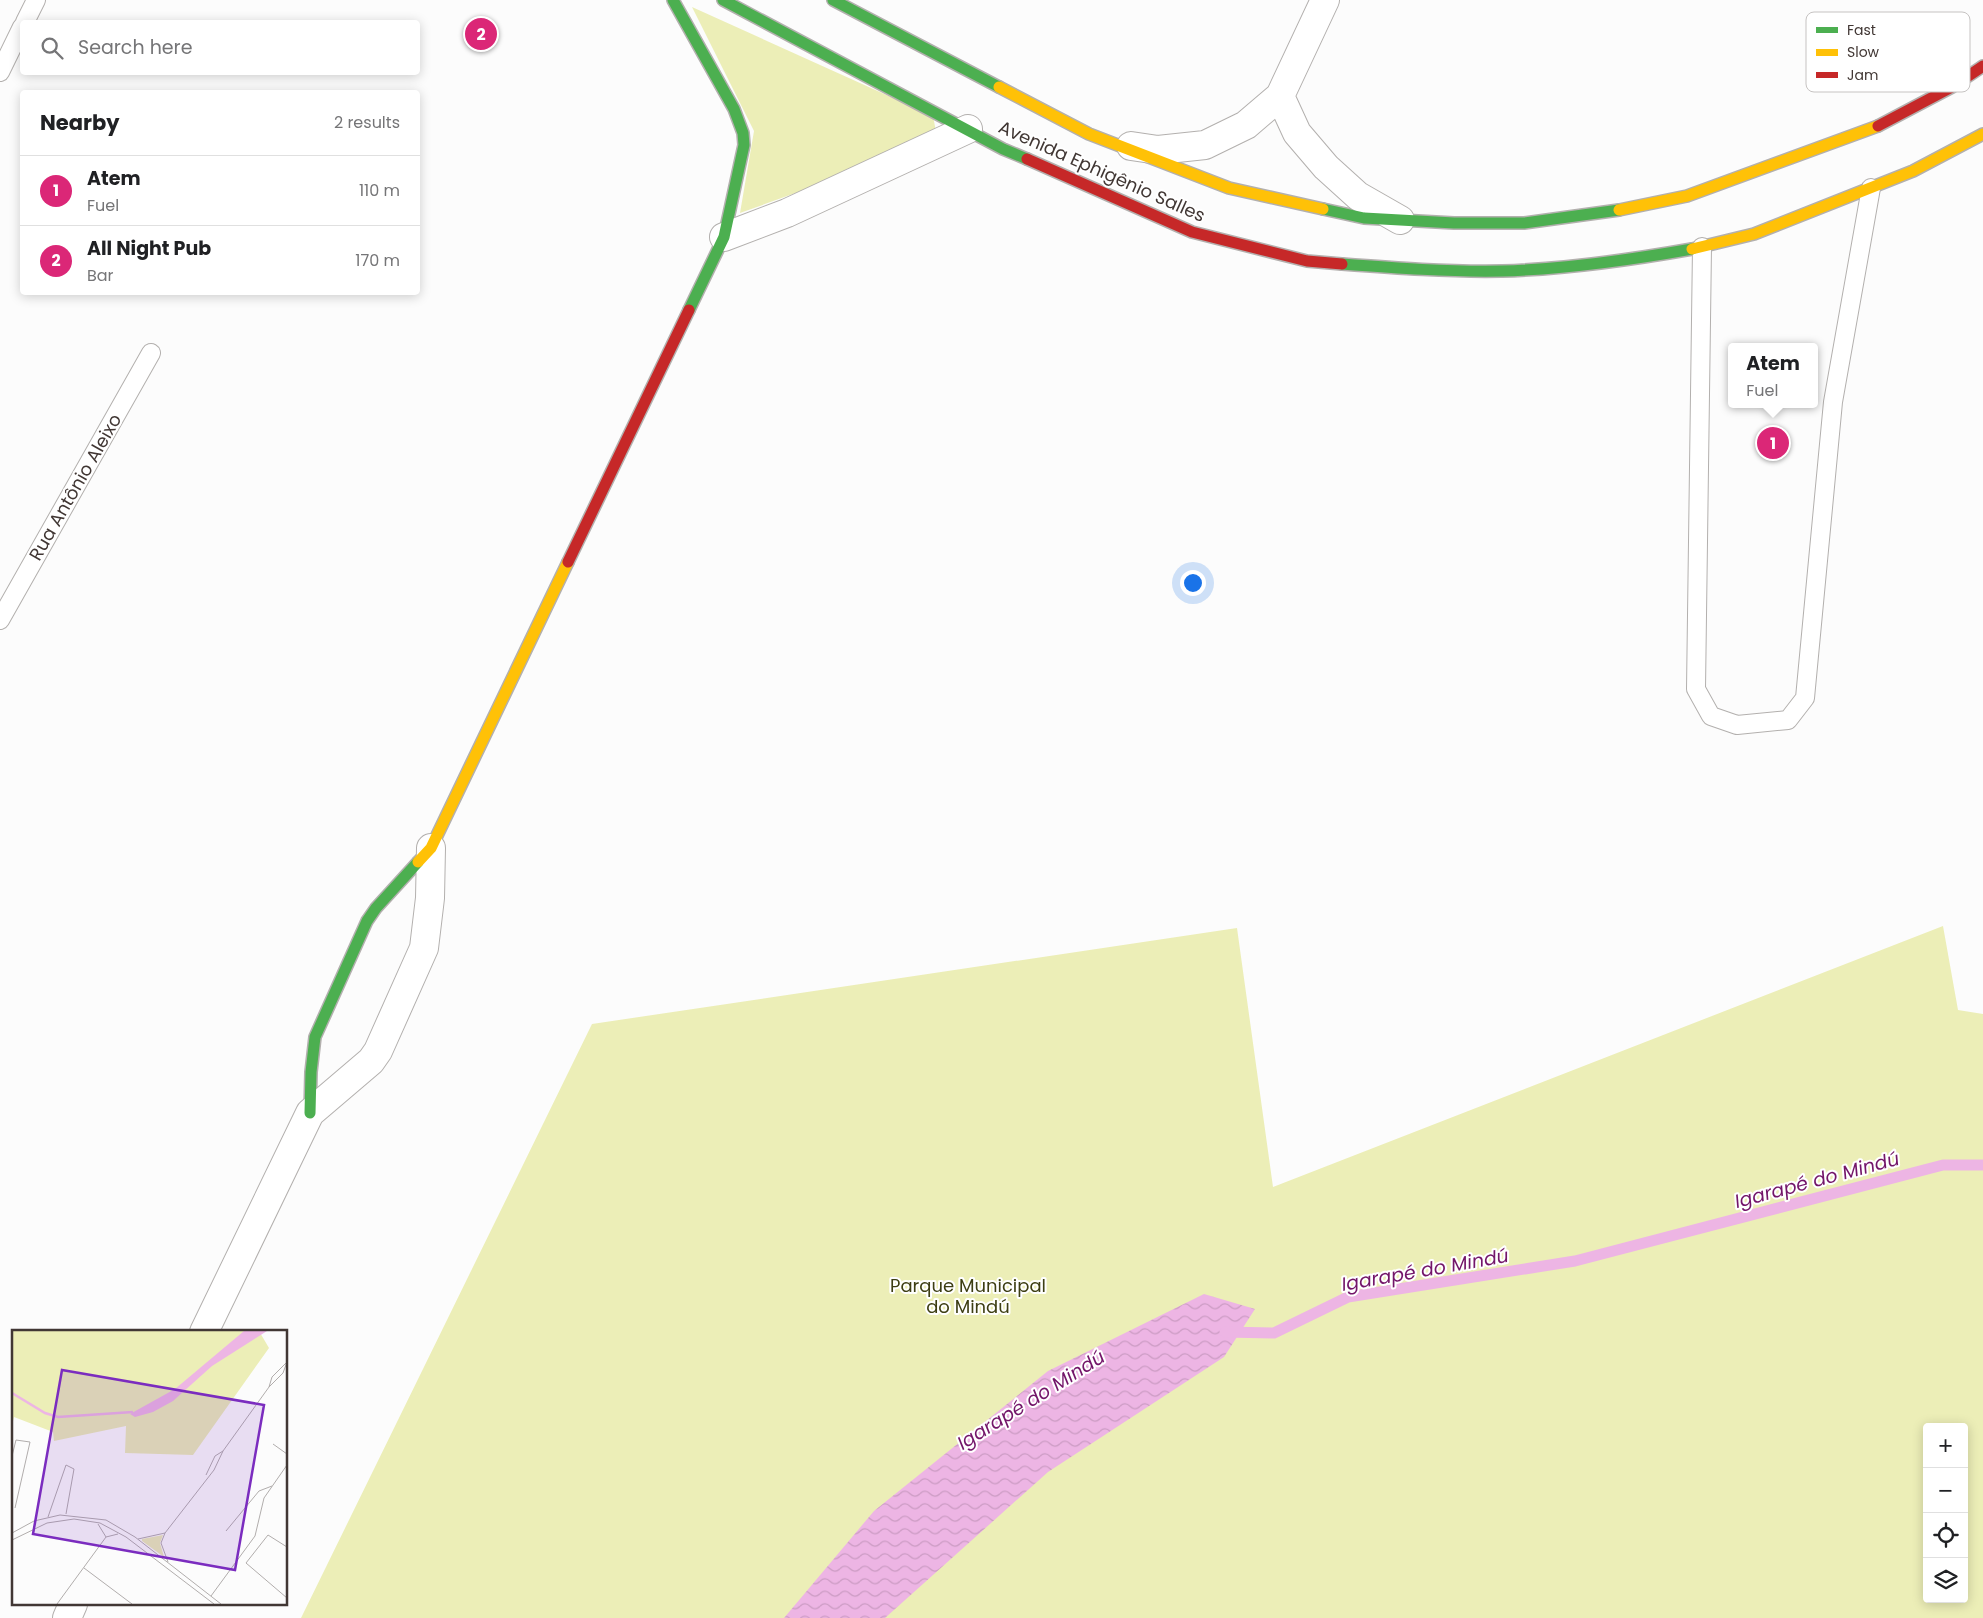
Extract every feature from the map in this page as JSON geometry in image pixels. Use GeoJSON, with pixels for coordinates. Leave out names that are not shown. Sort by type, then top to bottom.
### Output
{"type":"FeatureCollection","features":[{"type":"Feature","properties":{"kind":"main road"},"geometry":{"type":"LineString","coordinates":[[310,1112],[311,1072],[315,1037],[367,921],[376,908],[431,848],[724,237],[744,146],[743,133],[734,109],[673,0]]}},
{"type":"Feature","properties":{"kind":"main road","name":"Avenida Ephigênio Salles"},"geometry":{"type":"LineString","coordinates":[[723,0],[1003,149],[1192,232],[1307,261],[1403,269],[1503,271],[1623,261],[1702,247],[1754,234],[1914,171],[1983,134]]}},
{"type":"Feature","properties":{"kind":"main road","name":"Avenida Ephigênio Salles"},"geometry":{"type":"LineString","coordinates":[[833,0],[1089,134],[1229,188],[1364,218],[1454,223],[1524,223],[1619,210],[1687,196],[1870,130],[1942,92]]}},
{"type":"Feature","properties":{"kind":"main road","name":"Avenida Ephigênio Salles"},"geometry":{"type":"LineString","coordinates":[[1970,75],[1983,66]]}},
{"type":"Feature","properties":{"kind":"street"},"geometry":{"type":"LineString","coordinates":[[1114,144],[1158,150],[1205,145],[1246,125],[1280,96],[1325,0]]}},
{"type":"Feature","properties":{"kind":"street"},"geometry":{"type":"LineString","coordinates":[[1280,96],[1297,133],[1326,167],[1358,196],[1400,220]]}},
{"type":"Feature","properties":{"kind":"street"},"geometry":{"type":"LineString","coordinates":[[724,237],[787,212],[968,129]]}},
{"type":"Feature","properties":{"kind":"street"},"geometry":{"type":"LineString","coordinates":[[205,1330],[310,1112],[371,1061],[378,1052],[424,948],[430,898],[431,848]]}},
{"type":"Feature","properties":{"kind":"street"},"geometry":{"type":"LineString","coordinates":[[67,1618],[72,1606]]}},
{"type":"Feature","properties":{"kind":"lane"},"geometry":{"type":"LineString","coordinates":[[26,20],[36,0]]}},
{"type":"Feature","properties":{"kind":"lane"},"geometry":{"type":"LineString","coordinates":[[0,72],[20,31]]}},
{"type":"Feature","properties":{"kind":"lane"},"geometry":{"type":"LineString","coordinates":[[1702,247],[1696,689],[1711,716],[1728,722],[1737,724],[1788,720],[1805,698],[1833,402],[1871,188]]}},
{"type":"Feature","properties":{"kind":"lane","name":"Rua Antônio Aleixo"},"geometry":{"type":"LineString","coordinates":[[0,620],[151,354]]}},
{"type":"Feature","properties":{"kind":"green space"},"geometry":{"type":"Polygon","coordinates":[[[692,7],[933,116],[938,142],[740,213],[754,131],[692,7]]]}},
{"type":"Feature","properties":{"kind":"green space","name":"Parque Municipal do Mindú"},"geometry":{"type":"Polygon","coordinates":[[[1943,926],[1958,1010],[1983,1014],[1983,1618],[301,1618],[592,1024],[1237,928],[1273,1187],[1943,926]]]}},
{"type":"Feature","properties":{"kind":"water"},"geometry":{"type":"Polygon","coordinates":[[[1204,1294],[1255,1309],[1224,1357],[1048,1472],[885,1618],[784,1618],[874,1511],[1048,1371],[1204,1294]]]}},
{"type":"Feature","properties":{"kind":"waterway","name":"Igarapé do Mindú"},"geometry":{"type":"LineString","coordinates":[[1225,1332],[1274,1333],[1348,1297],[1575,1261],[1943,1165],[1983,1165]]}},
{"type":"Feature","properties":{"kind":"traffic: fast"},"geometry":{"type":"LineString","coordinates":[[673,0],[734,109],[743,133],[744,145],[724,237],[689,310]]}},
{"type":"Feature","properties":{"kind":"traffic: fast"},"geometry":{"type":"LineString","coordinates":[[723,0],[1003,149],[1027,159]]}},
{"type":"Feature","properties":{"kind":"traffic: fast"},"geometry":{"type":"LineString","coordinates":[[833,0],[999,87]]}},
{"type":"Feature","properties":{"kind":"traffic: fast"},"geometry":{"type":"LineString","coordinates":[[1323,209],[1364,218],[1454,223],[1524,223],[1619,210]]}},
{"type":"Feature","properties":{"kind":"traffic: fast"},"geometry":{"type":"LineString","coordinates":[[1342,264],[1442,270],[1502,271],[1598,263],[1692,249]]}},
{"type":"Feature","properties":{"kind":"traffic: fast"},"geometry":{"type":"LineString","coordinates":[[310,1113],[311,1072],[315,1037],[367,921],[376,908],[418,862]]}},
{"type":"Feature","properties":{"kind":"traffic: slow"},"geometry":{"type":"LineString","coordinates":[[999,87],[1089,134],[1229,188],[1323,209]]}},
{"type":"Feature","properties":{"kind":"traffic: slow"},"geometry":{"type":"LineString","coordinates":[[1619,210],[1687,196],[1878,126]]}},
{"type":"Feature","properties":{"kind":"traffic: slow"},"geometry":{"type":"LineString","coordinates":[[1692,249],[1754,234],[1913,171],[1983,134]]}},
{"type":"Feature","properties":{"kind":"traffic: slow"},"geometry":{"type":"LineString","coordinates":[[418,862],[431,848],[568,562]]}},
{"type":"Feature","properties":{"kind":"traffic: jam"},"geometry":{"type":"LineString","coordinates":[[1970,75],[1983,66]]}},
{"type":"Feature","properties":{"kind":"traffic: jam"},"geometry":{"type":"LineString","coordinates":[[1878,126],[1943,92]]}},
{"type":"Feature","properties":{"kind":"traffic: jam"},"geometry":{"type":"LineString","coordinates":[[1027,159],[1192,232],[1307,261],[1342,264]]}},
{"type":"Feature","properties":{"kind":"traffic: jam"},"geometry":{"type":"LineString","coordinates":[[568,562],[689,310]]}},
{"type":"Feature","properties":{"kind":"place","name":"All Night Pub"},"geometry":{"type":"Point","coordinates":[481,34]}},
{"type":"Feature","properties":{"kind":"place","name":"Atem"},"geometry":{"type":"Point","coordinates":[1773,443]}}]}
